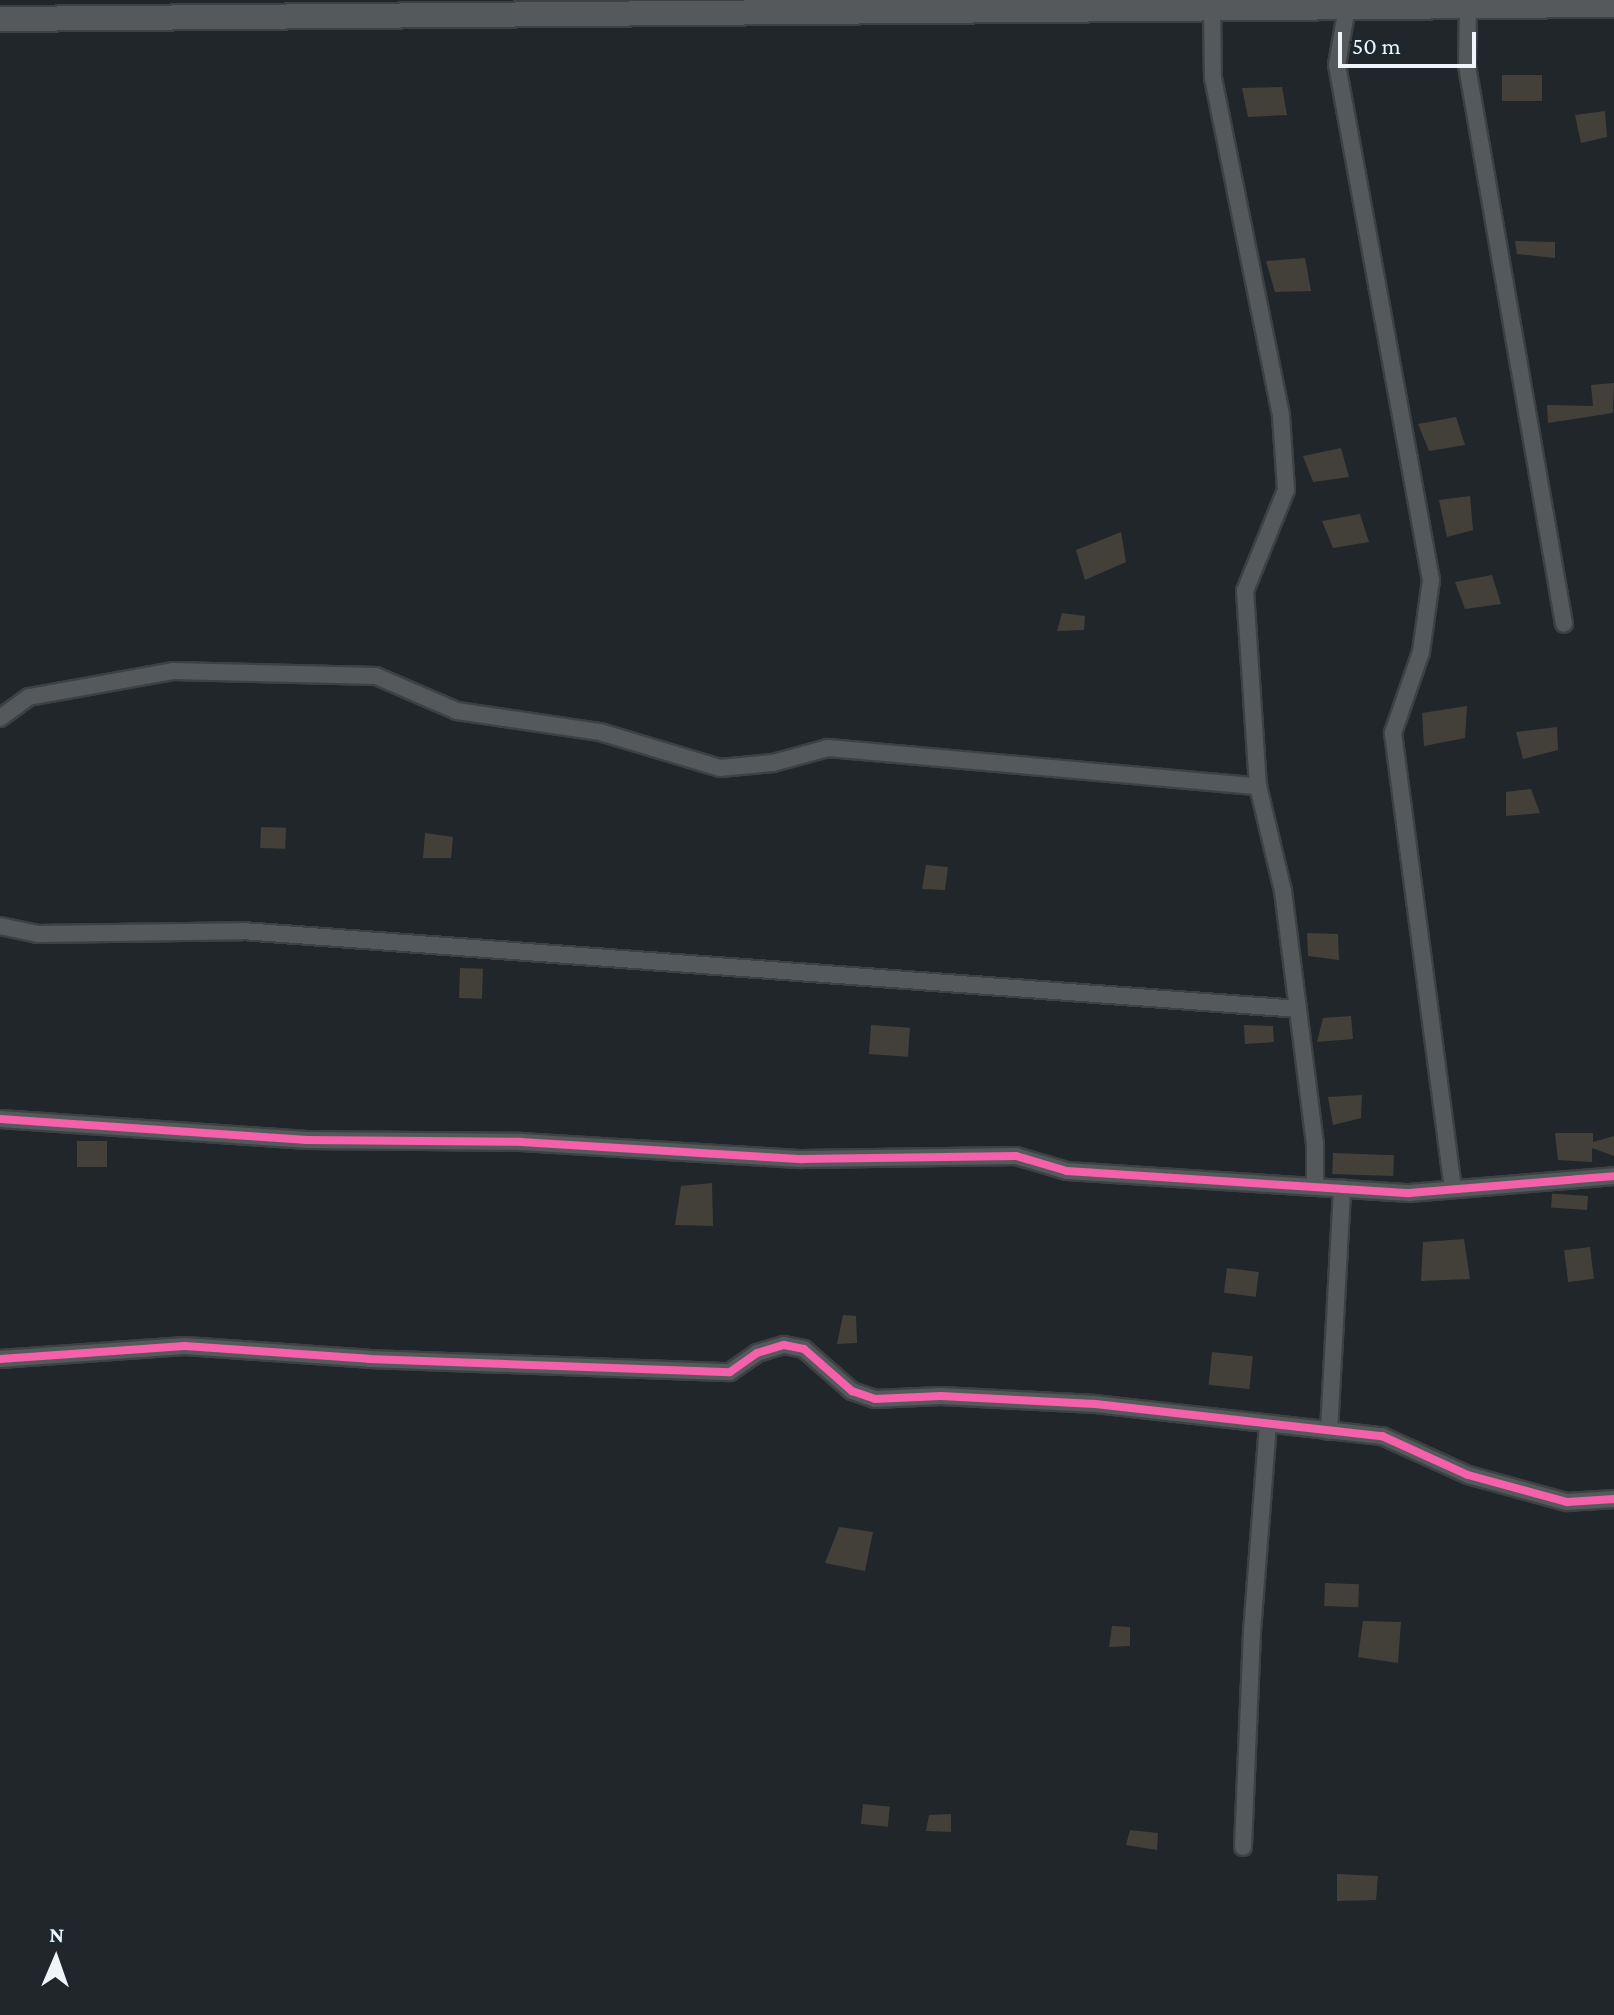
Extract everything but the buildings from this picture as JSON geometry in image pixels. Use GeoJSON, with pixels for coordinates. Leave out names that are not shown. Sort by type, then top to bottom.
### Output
{"type":"FeatureCollection","features":[{"type":"Feature","properties":{"kind":"street"},"geometry":{"type":"LineString","coordinates":[[0,19],[1614,5]]}},
{"type":"Feature","properties":{"kind":"street"},"geometry":{"type":"LineString","coordinates":[[1468,6],[1467,66],[1564,624]]}},
{"type":"Feature","properties":{"kind":"street"},"geometry":{"type":"LineString","coordinates":[[1347,7],[1337,65],[1431,580],[1421,652],[1393,733],[1453,1188]]}},
{"type":"Feature","properties":{"kind":"street"},"geometry":{"type":"LineString","coordinates":[[1212,8],[1213,78],[1281,416],[1286,490],[1245,591],[1258,786],[1283,891],[1315,1144],[1315,1186]]}},
{"type":"Feature","properties":{"kind":"street"},"geometry":{"type":"LineString","coordinates":[[0,702],[173,671],[376,676],[457,711],[600,732],[720,768],[773,763],[828,748],[1258,786]]}},
{"type":"Feature","properties":{"kind":"street"},"geometry":{"type":"LineString","coordinates":[[0,718],[29,697]]}},
{"type":"Feature","properties":{"kind":"street"},"geometry":{"type":"LineString","coordinates":[[0,926],[37,934],[242,931],[1298,1009]]}},
{"type":"Feature","properties":{"kind":"street"},"geometry":{"type":"LineString","coordinates":[[0,1119],[307,1140],[521,1142],[802,1159],[1016,1156],[1067,1171],[1409,1193],[1614,1176]]}},
{"type":"Feature","properties":{"kind":"street"},"geometry":{"type":"LineString","coordinates":[[1329,1431],[1342,1188]]}},
{"type":"Feature","properties":{"kind":"street"},"geometry":{"type":"LineString","coordinates":[[0,1359],[185,1346],[369,1359],[730,1372],[757,1353],[784,1345],[804,1349],[852,1391],[875,1399],[941,1396],[1095,1404],[1382,1436],[1468,1475],[1567,1502],[1614,1499]]}},
{"type":"Feature","properties":{"kind":"street"},"geometry":{"type":"LineString","coordinates":[[1243,1847],[1252,1632],[1268,1425]]}},
{"type":"Feature","properties":{"kind":"cycle path"},"geometry":{"type":"LineString","coordinates":[[0,1119],[307,1140],[521,1142],[802,1159],[1016,1156],[1067,1171],[1409,1193],[1614,1176]]}},
{"type":"Feature","properties":{"kind":"cycle path"},"geometry":{"type":"LineString","coordinates":[[0,1359],[185,1346],[369,1359],[730,1372],[757,1353],[784,1345],[804,1349],[852,1391],[875,1399],[941,1396],[1095,1404],[1382,1436],[1468,1475],[1567,1502],[1614,1499]]}}]}
